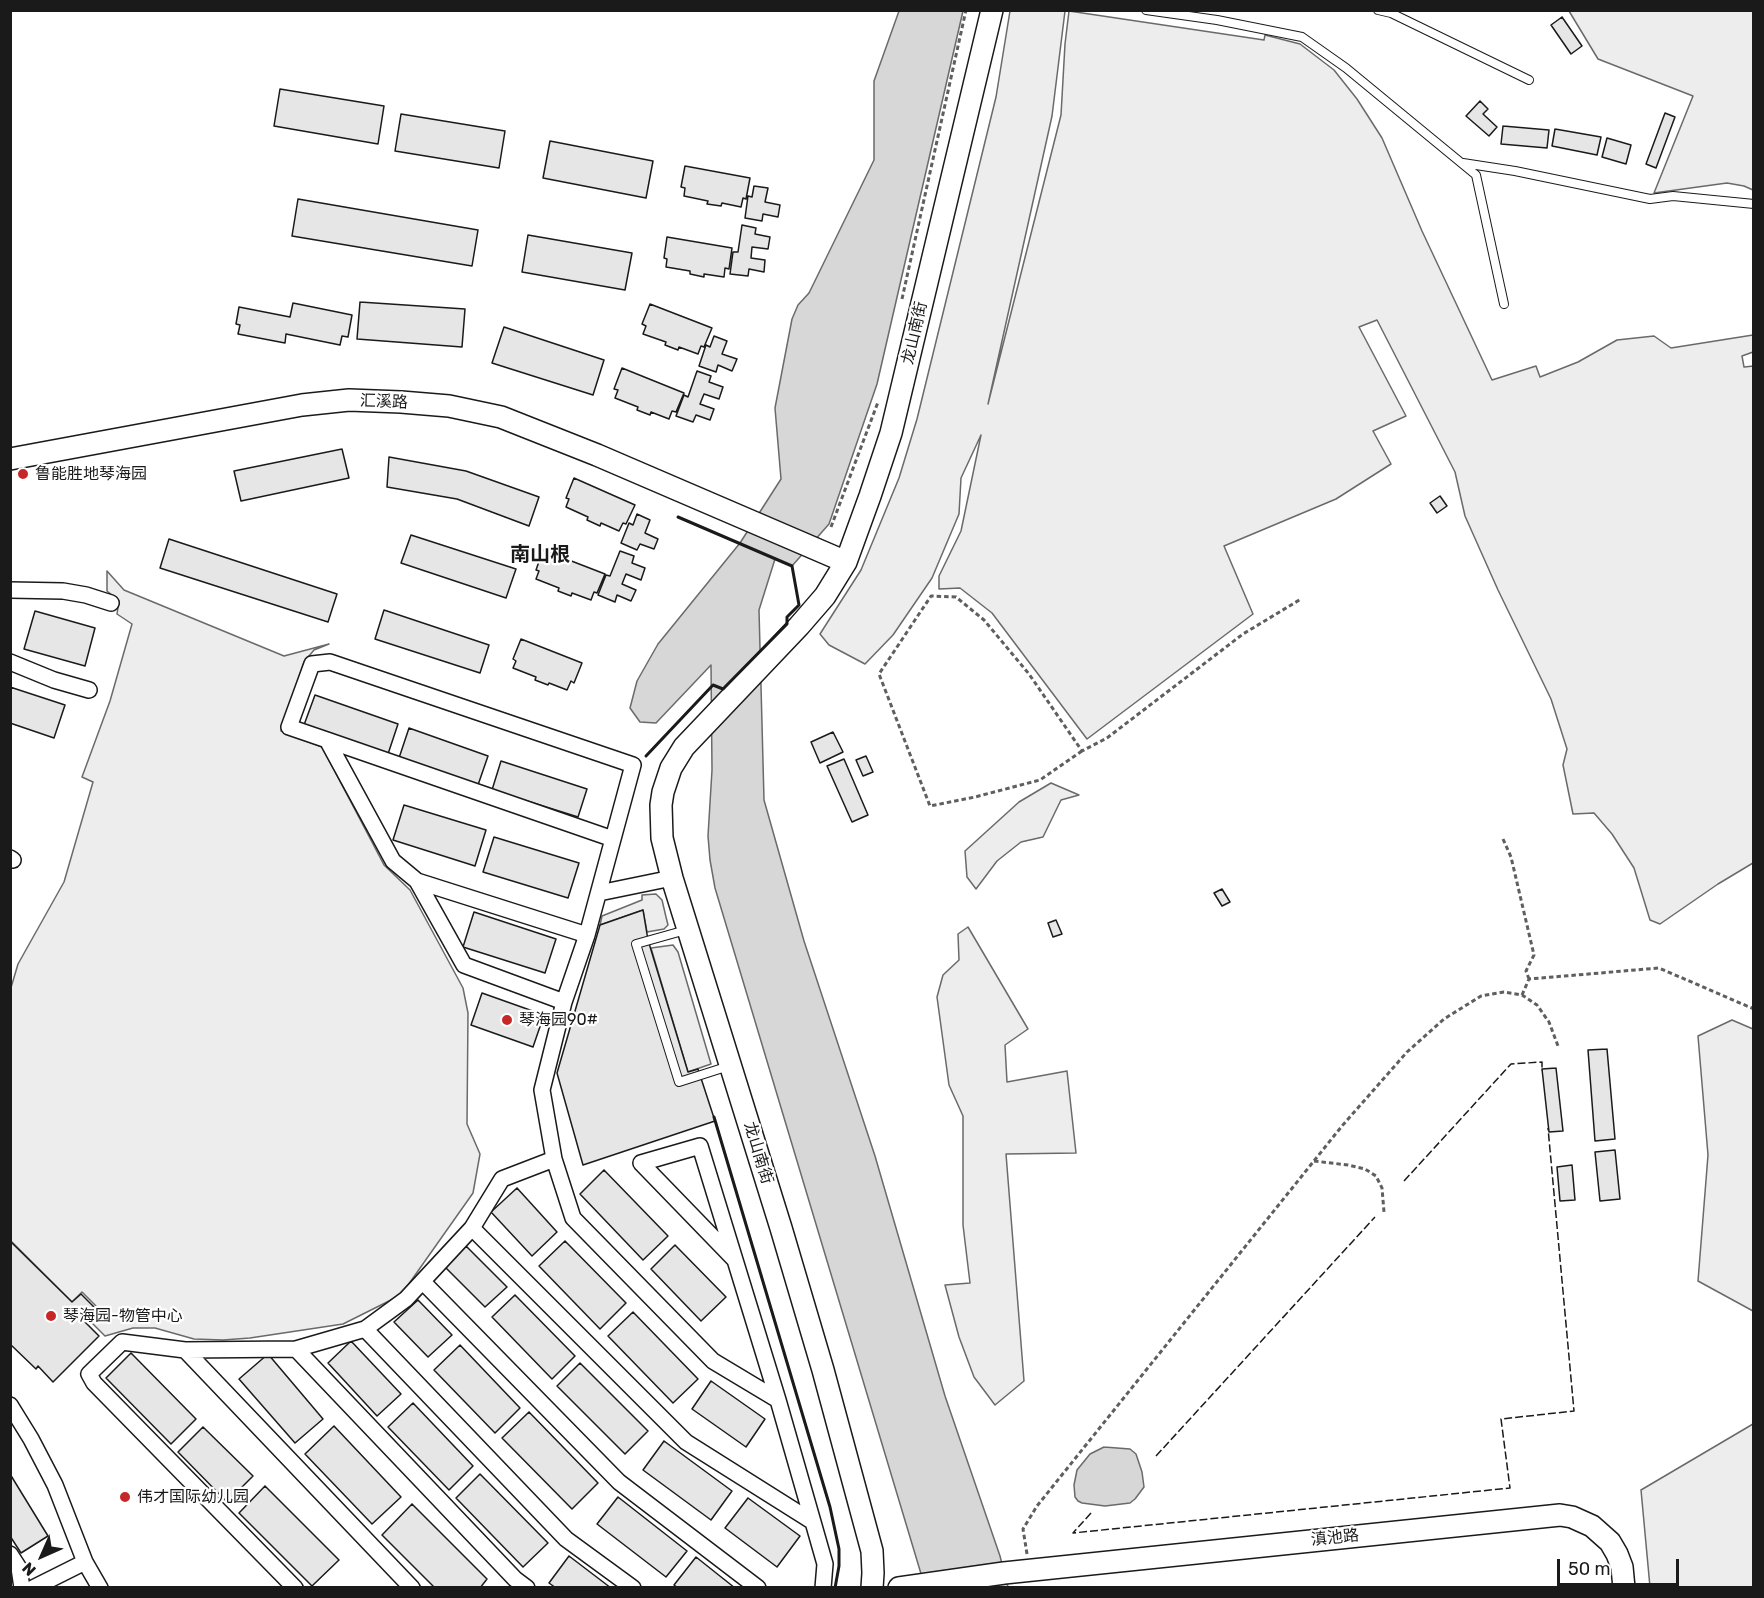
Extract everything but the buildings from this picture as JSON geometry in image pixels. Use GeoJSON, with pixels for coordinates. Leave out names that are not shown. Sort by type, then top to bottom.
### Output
{"type":"FeatureCollection","features":[{"type":"Feature","properties":{"kind":"street","name":"龙山南街"},"geometry":{"type":"LineString","coordinates":[[872,1587],[872,1551],[781,1228],[672,878],[662,838],[661,816],[663,792],[674,762],[684,747],[791,635],[825,596],[846,562],[891,433],[992,10]]}},
{"type":"Feature","properties":{"kind":"street","name":"汇溪路"},"geometry":{"type":"LineString","coordinates":[[10,459],[302,405],[349,400],[449,406],[501,417],[597,455],[846,562]]}},
{"type":"Feature","properties":{"kind":"street"},"geometry":{"type":"LineString","coordinates":[[10,590],[63,591],[111,603]]}},
{"type":"Feature","properties":{"kind":"street"},"geometry":{"type":"LineString","coordinates":[[10,662],[54,680],[89,690]]}},
{"type":"Feature","properties":{"kind":"street"},"geometry":{"type":"LineString","coordinates":[[614,839],[289,727],[312,664],[330,662],[633,765],[614,839],[587,935],[564,1002],[542,1090],[554,1158],[573,1218],[713,1361],[778,1400]]}},
{"type":"Feature","properties":{"kind":"street"},"geometry":{"type":"LineString","coordinates":[[327,740],[393,861],[417,881],[464,965],[564,1002]]}},
{"type":"Feature","properties":{"kind":"street"},"geometry":{"type":"LineString","coordinates":[[599,892],[672,878]]}},
{"type":"Feature","properties":{"kind":"street"},"geometry":{"type":"LineString","coordinates":[[417,881],[587,935]]}},
{"type":"Feature","properties":{"kind":"street"},"geometry":{"type":"LineString","coordinates":[[734,1259],[641,1163],[700,1146],[778,1400],[825,1564],[823,1587]]}},
{"type":"Feature","properties":{"kind":"street"},"geometry":{"type":"LineString","coordinates":[[295,1587],[93,1383],[89,1374],[122,1342],[185,1350],[296,1349],[365,1329],[406,1299],[423,1282],[472,1228],[502,1179],[554,1158]]}},
{"type":"Feature","properties":{"kind":"street"},"geometry":{"type":"LineString","coordinates":[[472,1228],[686,1442],[813,1522]]}},
{"type":"Feature","properties":{"kind":"street"},"geometry":{"type":"LineString","coordinates":[[423,1282],[620,1482],[758,1587]]}},
{"type":"Feature","properties":{"kind":"street"},"geometry":{"type":"LineString","coordinates":[[365,1329],[566,1539],[633,1587]]}},
{"type":"Feature","properties":{"kind":"street"},"geometry":{"type":"LineString","coordinates":[[296,1349],[515,1579],[527,1587]]}},
{"type":"Feature","properties":{"kind":"street"},"geometry":{"type":"LineString","coordinates":[[185,1350],[412,1587]]}},
{"type":"Feature","properties":{"kind":"street"},"geometry":{"type":"LineString","coordinates":[[10,1405],[56,1485],[86,1562],[100,1587]]}},
{"type":"Feature","properties":{"kind":"street","name":"滇池路"},"geometry":{"type":"LineString","coordinates":[[899,1587],[1031,1570],[1560,1515],[1572,1517],[1592,1526],[1610,1542],[1622,1567],[1624,1587]]}},
{"type":"Feature","properties":{"kind":"street"},"geometry":{"type":"LineString","coordinates":[[10,1554],[19,1568],[22,1587]]}},
{"type":"Feature","properties":{"kind":"street"},"geometry":{"type":"LineString","coordinates":[[33,1587],[86,1562]]}},
{"type":"Feature","properties":{"kind":"lane"},"geometry":{"type":"LineString","coordinates":[[1146,10],[1217,20],[1302,37],[1346,68],[1476,175],[1504,304]]}},
{"type":"Feature","properties":{"kind":"lane"},"geometry":{"type":"LineString","coordinates":[[1377,10],[1391,14],[1529,80]]}},
{"type":"Feature","properties":{"kind":"lane"},"geometry":{"type":"LineString","coordinates":[[1461,163],[1515,171],[1650,199],[1673,196],[1754,204]]}},
{"type":"Feature","properties":{"kind":"lane"},"geometry":{"type":"LineString","coordinates":[[688,929],[636,944],[679,1082],[730,1066]]}},
{"type":"Feature","properties":{"kind":"path"},"geometry":{"type":"LineString","coordinates":[[901,304],[966,10]]}},
{"type":"Feature","properties":{"kind":"path"},"geometry":{"type":"LineString","coordinates":[[831,527],[879,397]]}},
{"type":"Feature","properties":{"kind":"path"},"geometry":{"type":"LineString","coordinates":[[1082,751],[1029,674],[984,620],[956,597],[931,596],[879,674],[930,806],[1040,780],[1082,751],[1107,738],[1243,634],[1301,599]]}},
{"type":"Feature","properties":{"kind":"path"},"geometry":{"type":"LineString","coordinates":[[1503,839],[1511,856],[1534,955],[1526,970],[1529,980],[1522,995]]}},
{"type":"Feature","properties":{"kind":"path"},"geometry":{"type":"LineString","coordinates":[[1529,980],[1659,968],[1754,1009]]}},
{"type":"Feature","properties":{"kind":"path"},"geometry":{"type":"LineString","coordinates":[[1031,1570],[1023,1529],[1037,1506],[1342,1125],[1407,1052],[1444,1019],[1481,996],[1504,992],[1522,995],[1537,1005],[1550,1022],[1558,1046]]}},
{"type":"Feature","properties":{"kind":"path"},"geometry":{"type":"LineString","coordinates":[[1314,1161],[1365,1169],[1376,1176],[1383,1188],[1384,1212]]}},
{"type":"Feature","properties":{"kind":"shaded area"},"geometry":{"type":"Polygon","coordinates":[[[899,11],[963,11],[877,384],[829,524],[792,566],[775,559],[759,610],[764,800],[804,941],[875,1156],[945,1396],[1000,1556],[1008,1587],[925,1587],[715,888],[708,836],[712,770],[711,665],[656,723],[640,722],[630,708],[637,681],[658,644],[740,543],[781,479],[775,408],[792,319],[798,305],[809,293],[874,160],[874,81],[899,11]]]}},
{"type":"Feature","properties":{"kind":"shaded area"},"geometry":{"type":"Polygon","coordinates":[[[1010,11],[1065,11],[1052,116],[988,404],[1061,115],[1069,11],[1264,40],[1265,35],[1300,44],[1334,70],[1357,99],[1382,138],[1422,231],[1492,380],[1536,366],[1540,377],[1578,362],[1617,340],[1654,336],[1671,348],[1753,335],[1753,352],[1742,356],[1744,367],[1754,366],[1753,863],[1660,924],[1650,920],[1634,868],[1612,834],[1594,813],[1573,814],[1563,765],[1567,749],[1551,699],[1465,516],[1455,472],[1377,320],[1359,327],[1406,416],[1373,431],[1391,464],[1336,499],[1224,546],[1253,614],[1087,739],[992,613],[960,588],[939,589],[939,576],[961,531],[981,435],[961,478],[959,514],[932,578],[893,635],[865,664],[829,645],[820,634],[861,570],[899,478],[917,419],[996,97],[1010,11]]]}},
{"type":"Feature","properties":{"kind":"shaded area"},"geometry":{"type":"Polygon","coordinates":[[[1569,11],[1753,11],[1753,190],[1727,183],[1654,193],[1693,96],[1598,59],[1569,11]]]}},
{"type":"Feature","properties":{"kind":"shaded area"},"geometry":{"type":"Polygon","coordinates":[[[107,571],[124,590],[284,656],[329,644],[314,650],[304,662],[281,731],[322,747],[384,865],[410,890],[463,988],[468,1013],[467,1124],[480,1154],[473,1193],[401,1295],[343,1324],[223,1340],[194,1339],[155,1328],[133,1328],[105,1336],[89,1320],[99,1309],[82,1292],[72,1302],[11,1241],[10,991],[18,964],[64,882],[93,782],[82,777],[110,701],[132,624],[117,614],[119,601],[107,591],[107,571]]]}},
{"type":"Feature","properties":{"kind":"shaded area"},"geometry":{"type":"Polygon","coordinates":[[[1051,783],[1079,795],[1061,800],[1043,837],[1021,842],[997,861],[976,889],[967,877],[965,851],[1019,802],[1051,783]]]}},
{"type":"Feature","properties":{"kind":"shaded area"},"geometry":{"type":"Polygon","coordinates":[[[656,894],[662,900],[668,925],[664,929],[647,932],[643,910],[600,925],[602,916],[642,900],[642,895],[656,894]]]}},
{"type":"Feature","properties":{"kind":"shaded area"},"geometry":{"type":"Polygon","coordinates":[[[968,927],[1028,1029],[1005,1045],[1007,1082],[1067,1071],[1076,1153],[1006,1154],[1024,1381],[995,1405],[974,1377],[959,1337],[945,1285],[970,1283],[963,1225],[963,1116],[949,1085],[937,997],[943,975],[959,960],[958,934],[968,927]]]}},
{"type":"Feature","properties":{"kind":"shaded area"},"geometry":{"type":"Polygon","coordinates":[[[673,945],[678,952],[711,1064],[688,1072],[651,948],[673,945]]]}},
{"type":"Feature","properties":{"kind":"shaded area"},"geometry":{"type":"Polygon","coordinates":[[[1732,1020],[1753,1029],[1753,1311],[1698,1281],[1708,1155],[1698,1036],[1732,1020]]]}},
{"type":"Feature","properties":{"kind":"shaded area"},"geometry":{"type":"Polygon","coordinates":[[[1753,1424],[1753,1587],[1650,1587],[1641,1490],[1753,1424]]]}},
{"type":"Feature","properties":{"kind":"shaded area"},"geometry":{"type":"Polygon","coordinates":[[[1104,1447],[1130,1449],[1136,1454],[1144,1487],[1130,1503],[1105,1506],[1082,1503],[1075,1497],[1074,1485],[1077,1470],[1090,1454],[1104,1447]]]}},
{"type":"Feature","properties":{"kind":"fence"},"geometry":{"type":"LineString","coordinates":[[1404,1181],[1511,1064],[1542,1062],[1542,1071]]}},
{"type":"Feature","properties":{"kind":"fence"},"geometry":{"type":"LineString","coordinates":[[1091,1513],[1073,1533],[1510,1488],[1501,1419],[1574,1411],[1548,1128]]}},
{"type":"Feature","properties":{"kind":"fence"},"geometry":{"type":"LineString","coordinates":[[1156,1456],[1375,1217]]}},
{"type":"Feature","properties":{"kind":"wall"},"geometry":{"type":"LineString","coordinates":[[646,756],[713,685],[723,689],[787,624],[787,617],[799,605],[792,566],[678,517]]}},
{"type":"Feature","properties":{"kind":"wall"},"geometry":{"type":"LineString","coordinates":[[714,1117],[830,1507],[839,1549],[835,1588]]}},
{"type":"Feature","properties":{"kind":"place","name":"鲁能胜地琴海园"},"geometry":{"type":"Point","coordinates":[23,474]}},
{"type":"Feature","properties":{"kind":"place","name":"琴海园90#"},"geometry":{"type":"Point","coordinates":[507,1020]}},
{"type":"Feature","properties":{"kind":"place","name":"琴海园-物管中心"},"geometry":{"type":"Point","coordinates":[51,1316]}},
{"type":"Feature","properties":{"kind":"place","name":"伟才国际幼儿园"},"geometry":{"type":"Point","coordinates":[125,1497]}},
{"type":"Feature","properties":{"kind":"district","name":"南山根"},"geometry":{"type":"Point","coordinates":[540,555]}}]}
